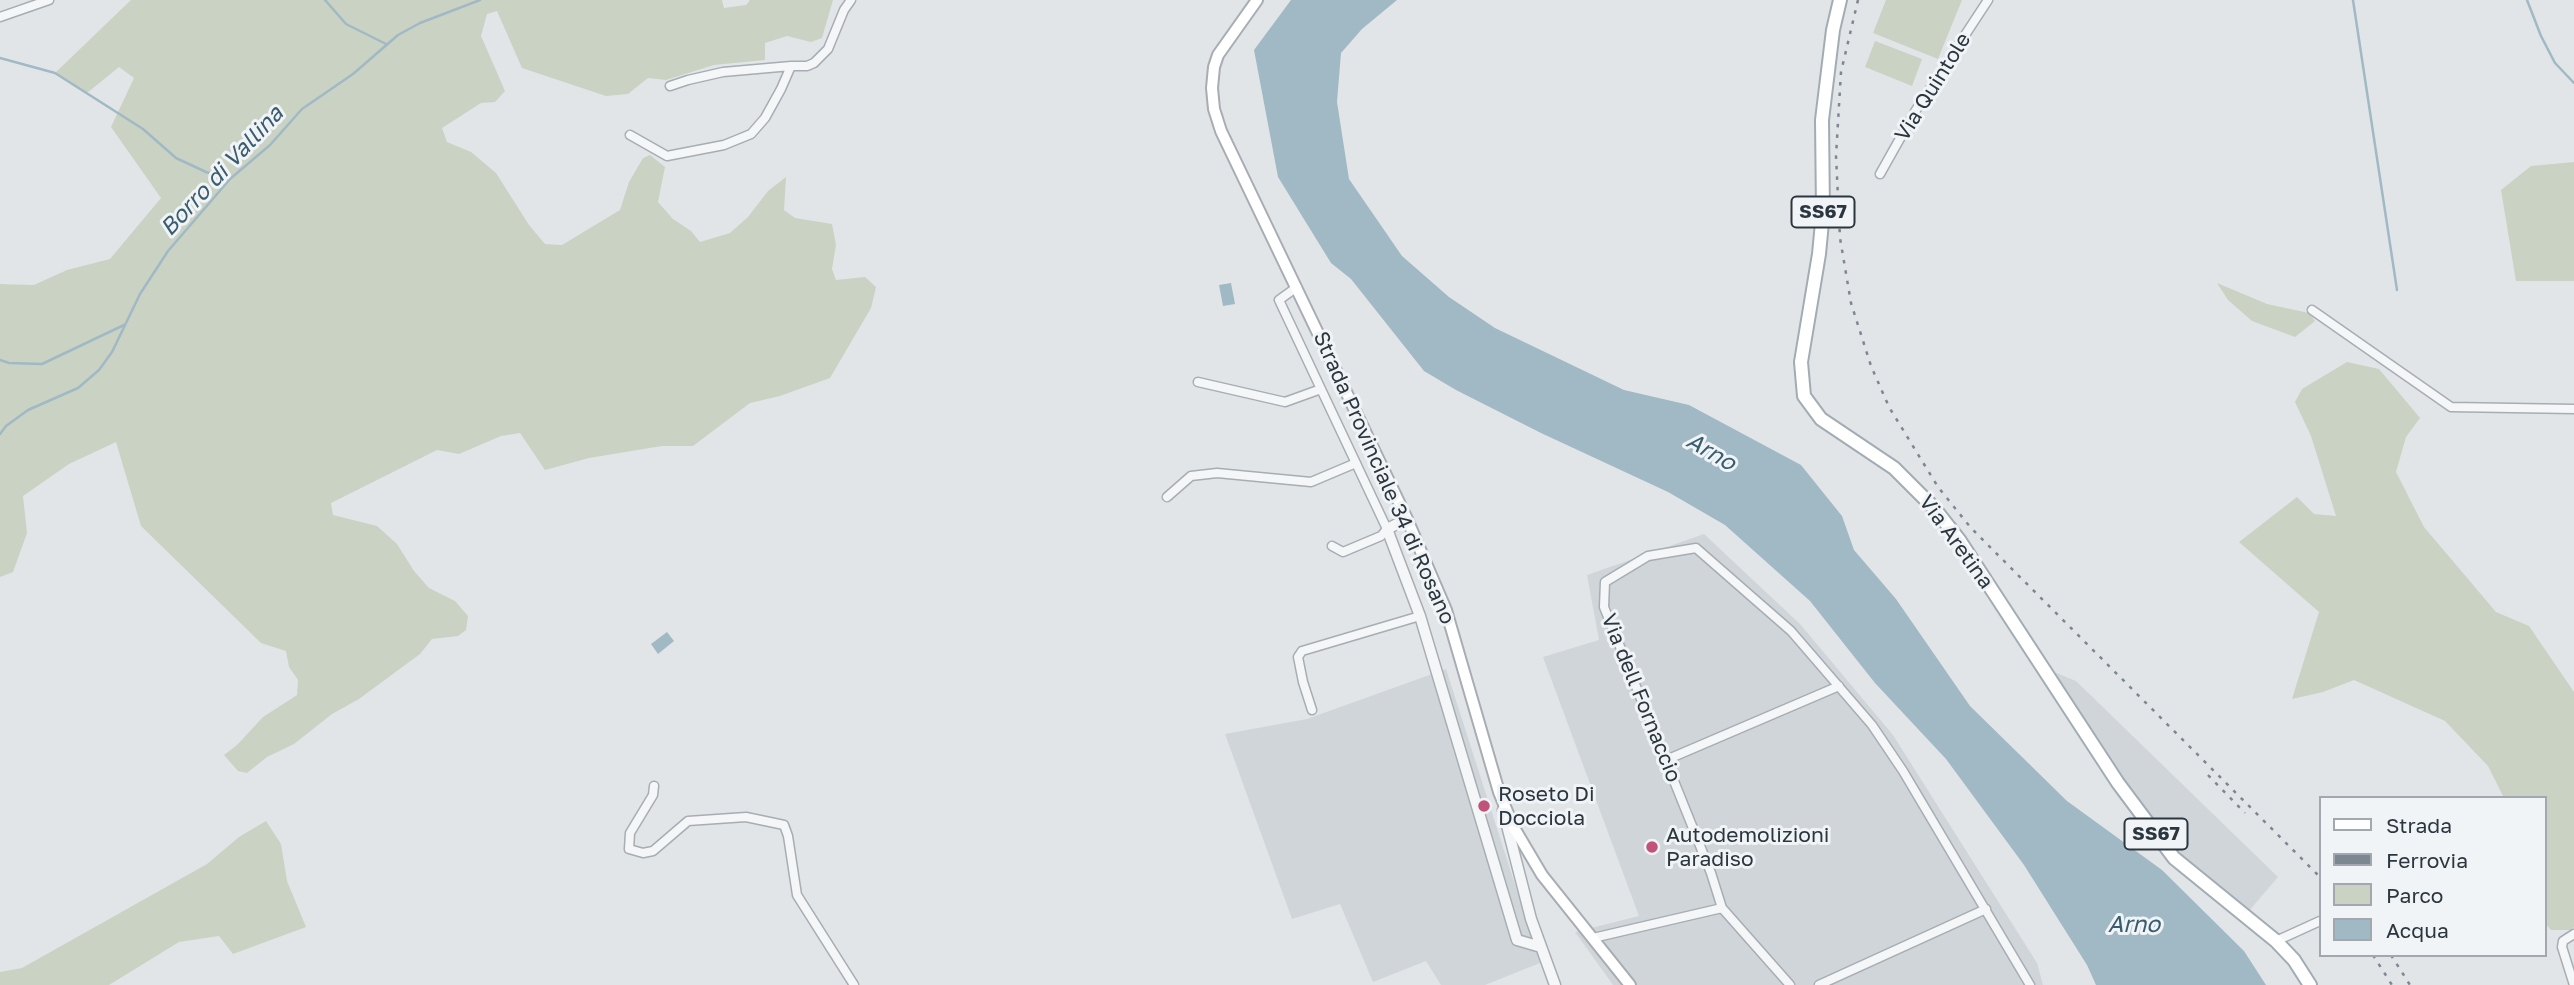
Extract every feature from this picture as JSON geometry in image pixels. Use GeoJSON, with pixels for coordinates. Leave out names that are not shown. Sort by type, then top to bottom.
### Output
{"type":"FeatureCollection","features":[{"type":"Feature","properties":{"kind":"main road","name":"Strada Provinciale 34 di Rosano"},"geometry":{"type":"LineString","coordinates":[[1256,0],[1218,55],[1212,75],[1214,109],[1237,167],[1407,519],[1446,610],[1499,792],[1513,825],[1542,875],[1630,985]]}},
{"type":"Feature","properties":{"kind":"main road","name":"Via Aretina"},"geometry":{"type":"LineString","coordinates":[[1840,0],[1833,30],[1822,120],[1823,212],[1819,254],[1801,362],[1804,396],[1821,419],[1895,468],[1934,508],[1959,541],[2118,783],[2174,858],[2276,941],[2294,960],[2310,985]]}},
{"type":"Feature","properties":{"kind":"street"},"geometry":{"type":"LineString","coordinates":[[0,16],[49,0]]}},
{"type":"Feature","properties":{"kind":"street"},"geometry":{"type":"LineString","coordinates":[[670,86],[723,72],[814,63],[828,49],[851,0]]}},
{"type":"Feature","properties":{"kind":"street","name":"Via Quintole"},"geometry":{"type":"LineString","coordinates":[[1880,174],[1916,110],[1989,0]]}},
{"type":"Feature","properties":{"kind":"street"},"geometry":{"type":"LineString","coordinates":[[631,135],[667,156],[724,145],[751,134],[765,118],[782,89],[791,65]]}},
{"type":"Feature","properties":{"kind":"street"},"geometry":{"type":"LineString","coordinates":[[1297,287],[1279,300],[1387,529],[1420,615],[1517,940],[1541,947]]}},
{"type":"Feature","properties":{"kind":"street"},"geometry":{"type":"LineString","coordinates":[[2312,310],[2451,407],[2574,410]]}},
{"type":"Feature","properties":{"kind":"street"},"geometry":{"type":"LineString","coordinates":[[1198,382],[1285,402],[1321,389]]}},
{"type":"Feature","properties":{"kind":"street"},"geometry":{"type":"LineString","coordinates":[[1167,497],[1191,476],[1217,473],[1311,482],[1356,463]]}},
{"type":"Feature","properties":{"kind":"street"},"geometry":{"type":"LineString","coordinates":[[1332,546],[1343,552],[1381,536],[1387,529],[1407,519]]}},
{"type":"Feature","properties":{"kind":"street","name":"Via dell Fornaccio"},"geometry":{"type":"LineString","coordinates":[[1722,908],[1711,873],[1604,607],[1605,582],[1648,556],[1696,548],[1791,631],[1872,724],[1903,771],[2030,985]]}},
{"type":"Feature","properties":{"kind":"street"},"geometry":{"type":"LineString","coordinates":[[1312,710],[1298,657],[1302,651],[1420,615]]}},
{"type":"Feature","properties":{"kind":"street"},"geometry":{"type":"LineString","coordinates":[[1666,760],[1839,686]]}},
{"type":"Feature","properties":{"kind":"street"},"geometry":{"type":"LineString","coordinates":[[654,786],[646,808],[630,833],[629,849],[643,853],[653,851],[688,821],[747,817],[784,825],[797,895],[854,985]]}},
{"type":"Feature","properties":{"kind":"street"},"geometry":{"type":"LineString","coordinates":[[1499,792],[1512,850],[1555,985]]}},
{"type":"Feature","properties":{"kind":"street"},"geometry":{"type":"LineString","coordinates":[[1593,938],[1722,908],[1790,985]]}},
{"type":"Feature","properties":{"kind":"street"},"geometry":{"type":"LineString","coordinates":[[1819,985],[1986,909]]}},
{"type":"Feature","properties":{"kind":"street"},"geometry":{"type":"LineString","coordinates":[[2276,941],[2318,922]]}},
{"type":"Feature","properties":{"kind":"street"},"geometry":{"type":"LineString","coordinates":[[2574,934],[2563,941],[2562,947],[2574,985]]}},
{"type":"Feature","properties":{"kind":"shaded area"},"geometry":{"type":"Polygon","coordinates":[[[1704,534],[1800,624],[1893,735],[2037,963],[2043,985],[1613,985],[1575,932],[1639,916],[1543,657],[1599,640],[1587,575],[1704,534]]]}},
{"type":"Feature","properties":{"kind":"shaded area"},"geometry":{"type":"Polygon","coordinates":[[[2032,663],[2076,681],[2278,877],[2242,919],[2167,859],[2032,663]]]}},
{"type":"Feature","properties":{"kind":"shaded area"},"geometry":{"type":"Polygon","coordinates":[[[1446,669],[1540,963],[1485,985],[1441,985],[1426,961],[1373,982],[1340,904],[1292,919],[1225,734],[1307,719],[1446,669]]]}},
{"type":"Feature","properties":{"kind":"green space"},"geometry":{"type":"Polygon","coordinates":[[[131,0],[722,0],[724,8],[746,5],[750,0],[833,0],[822,38],[811,42],[787,36],[765,43],[765,60],[714,65],[666,80],[648,78],[628,94],[606,96],[522,68],[497,11],[487,14],[481,36],[505,91],[495,102],[481,103],[442,128],[447,142],[471,152],[496,173],[529,225],[545,244],[562,245],[620,210],[629,182],[643,158],[650,155],[665,167],[658,202],[700,242],[730,233],[748,217],[768,191],[786,177],[784,210],[795,218],[832,224],[836,245],[832,269],[836,280],[865,277],[876,287],[871,308],[830,378],[780,396],[750,403],[693,446],[662,446],[589,458],[545,470],[520,433],[501,436],[459,454],[437,450],[331,503],[333,515],[377,526],[397,544],[414,571],[429,588],[455,601],[468,616],[466,630],[458,636],[432,639],[420,654],[359,699],[332,714],[294,744],[267,757],[247,773],[238,771],[224,755],[263,717],[297,695],[298,680],[289,667],[286,651],[261,643],[141,526],[116,442],[69,464],[23,496],[27,533],[13,572],[0,577],[0,284],[34,285],[67,270],[110,259],[161,198],[111,127],[134,78],[119,67],[87,93],[55,73],[131,0]]]}},
{"type":"Feature","properties":{"kind":"green space"},"geometry":{"type":"Polygon","coordinates":[[[1886,0],[1962,0],[1938,59],[1873,33],[1886,0]]]}},
{"type":"Feature","properties":{"kind":"green space"},"geometry":{"type":"Polygon","coordinates":[[[1875,41],[1922,59],[1912,86],[1865,67],[1875,41]]]}},
{"type":"Feature","properties":{"kind":"green space"},"geometry":{"type":"Polygon","coordinates":[[[2574,162],[2574,281],[2516,281],[2501,190],[2531,166],[2574,162]]]}},
{"type":"Feature","properties":{"kind":"green space"},"geometry":{"type":"Polygon","coordinates":[[[2217,283],[2267,304],[2309,313],[2315,321],[2295,337],[2252,321],[2228,300],[2217,283]]]}},
{"type":"Feature","properties":{"kind":"green space"},"geometry":{"type":"Polygon","coordinates":[[[2347,362],[2379,369],[2420,418],[2406,437],[2396,472],[2424,527],[2496,612],[2529,626],[2574,692],[2574,927],[2571,930],[2551,930],[2546,924],[2546,796],[2503,796],[2488,766],[2445,721],[2354,680],[2323,692],[2292,699],[2319,612],[2239,542],[2297,497],[2314,514],[2336,516],[2311,436],[2295,402],[2302,389],[2347,362]]]}},
{"type":"Feature","properties":{"kind":"green space"},"geometry":{"type":"Polygon","coordinates":[[[266,821],[281,844],[287,881],[306,927],[233,954],[219,936],[179,942],[109,985],[0,985],[0,972],[22,968],[207,864],[239,837],[266,821]]]}},
{"type":"Feature","properties":{"kind":"water","name":"Arno"},"geometry":{"type":"Polygon","coordinates":[[[1291,0],[1397,0],[1362,29],[1341,53],[1337,102],[1349,179],[1402,256],[1449,297],[1495,328],[1624,390],[1689,405],[1801,465],[1842,516],[1854,550],[1896,599],[1970,706],[2067,801],[2162,870],[2244,951],[2266,985],[2096,985],[2087,965],[2024,865],[1946,759],[1875,683],[1810,601],[1725,525],[1668,492],[1541,433],[1424,371],[1351,279],[1331,263],[1278,177],[1254,50],[1291,0]]]}},
{"type":"Feature","properties":{"kind":"water"},"geometry":{"type":"Polygon","coordinates":[[[1231,283],[1235,304],[1223,306],[1219,285],[1231,283]]]}},
{"type":"Feature","properties":{"kind":"water"},"geometry":{"type":"Polygon","coordinates":[[[667,632],[674,641],[658,654],[651,644],[667,632]]]}},
{"type":"Feature","properties":{"kind":"waterway"},"geometry":{"type":"LineString","coordinates":[[325,0],[346,24],[386,44]]}},
{"type":"Feature","properties":{"kind":"waterway","name":"Borro di Vallina"},"geometry":{"type":"LineString","coordinates":[[0,434],[6,426],[28,410],[78,388],[99,370],[112,352],[140,294],[168,251],[230,179],[270,145],[302,109],[353,74],[398,35],[420,23],[480,0]]}},
{"type":"Feature","properties":{"kind":"waterway"},"geometry":{"type":"LineString","coordinates":[[2353,0],[2397,290]]}},
{"type":"Feature","properties":{"kind":"waterway"},"geometry":{"type":"LineString","coordinates":[[2527,0],[2555,63],[2574,83]]}},
{"type":"Feature","properties":{"kind":"waterway"},"geometry":{"type":"LineString","coordinates":[[0,58],[55,73],[143,129],[176,158],[229,179]]}},
{"type":"Feature","properties":{"kind":"waterway"},"geometry":{"type":"LineString","coordinates":[[0,360],[9,363],[42,364],[124,325]]}},
{"type":"Feature","properties":{"kind":"railway"},"geometry":{"type":"LineString","coordinates":[[1858,0],[1841,72],[1836,156],[1840,238],[1851,303],[1871,366],[1889,407],[1938,487],[1971,528],[2318,875]]}},
{"type":"Feature","properties":{"kind":"railway"},"geometry":{"type":"LineString","coordinates":[[2208,775],[2245,813]]}},
{"type":"Feature","properties":{"kind":"railway"},"geometry":{"type":"LineString","coordinates":[[2374,957],[2392,985]]}},
{"type":"Feature","properties":{"kind":"railway"},"geometry":{"type":"LineString","coordinates":[[2392,957],[2410,985]]}},
{"type":"Feature","properties":{"kind":"place","name":"Roseto Di Docciola"},"geometry":{"type":"Point","coordinates":[1484,806]}},
{"type":"Feature","properties":{"kind":"place","name":"Autodemolizioni Paradiso"},"geometry":{"type":"Point","coordinates":[1652,847]}}]}
